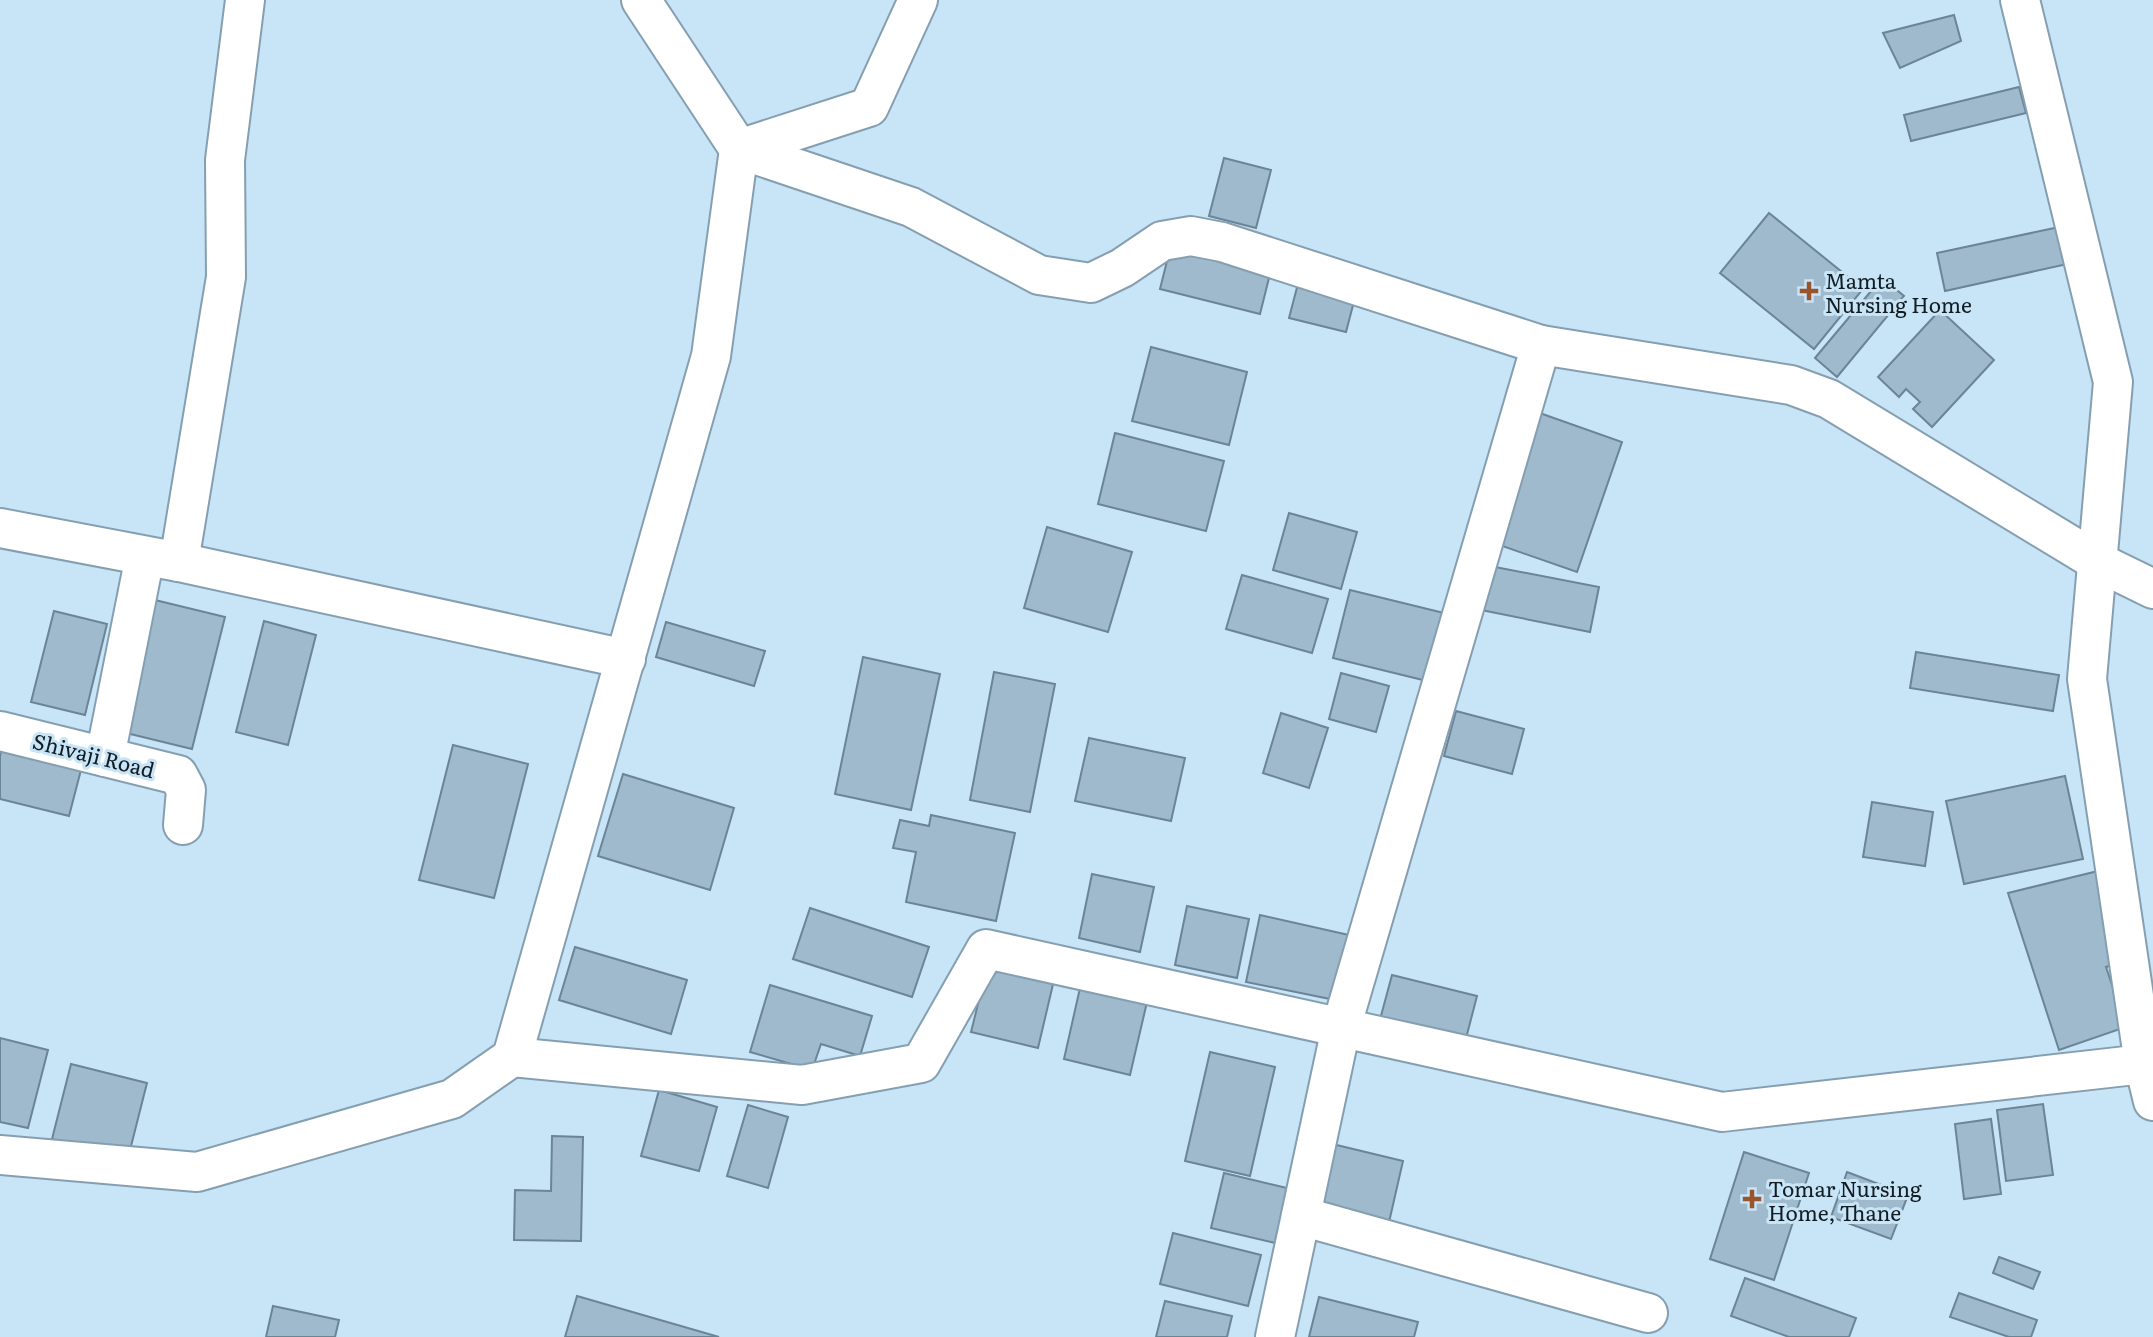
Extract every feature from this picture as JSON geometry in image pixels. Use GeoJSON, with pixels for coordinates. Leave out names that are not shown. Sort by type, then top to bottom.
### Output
{"type":"FeatureCollection","features":[{"type":"Feature","properties":{"kind":"street"},"geometry":{"type":"LineString","coordinates":[[104,757],[162,559],[226,277],[225,160],[245,0]]}},
{"type":"Feature","properties":{"kind":"street"},"geometry":{"type":"LineString","coordinates":[[641,0],[739,149],[911,207],[1039,275],[1091,282],[1122,268],[1162,241],[1191,236],[1222,242],[1541,345],[1791,385],[1829,399],[2098,562],[2153,589]]}},
{"type":"Feature","properties":{"kind":"street"},"geometry":{"type":"LineString","coordinates":[[739,149],[869,107],[918,0]]}},
{"type":"Feature","properties":{"kind":"street"},"geometry":{"type":"LineString","coordinates":[[2020,0],[2113,382],[2087,679],[2144,1064],[2153,1101]]}},
{"type":"Feature","properties":{"kind":"street"},"geometry":{"type":"LineString","coordinates":[[0,1155],[197,1172],[452,1099],[512,1057],[711,356],[739,149]]}},
{"type":"Feature","properties":{"kind":"street"},"geometry":{"type":"LineString","coordinates":[[1275,1337],[1341,1028],[1541,345]]}},
{"type":"Feature","properties":{"kind":"street"},"geometry":{"type":"LineString","coordinates":[[0,528],[162,559],[625,660]]}},
{"type":"Feature","properties":{"kind":"street","name":"Shivaji Road"},"geometry":{"type":"LineString","coordinates":[[0,731],[177,775],[186,790],[183,825]]}},
{"type":"Feature","properties":{"kind":"street"},"geometry":{"type":"LineString","coordinates":[[512,1057],[802,1084],[920,1063],[986,949],[1722,1112],[2144,1064]]}},
{"type":"Feature","properties":{"kind":"street"},"geometry":{"type":"LineString","coordinates":[[1301,1216],[1648,1313]]}},
{"type":"Feature","properties":{"kind":"building"},"geometry":{"type":"Polygon","coordinates":[[[1954,15],[1961,41],[1900,68],[1883,33],[1954,15]]]}},
{"type":"Feature","properties":{"kind":"building"},"geometry":{"type":"Polygon","coordinates":[[[2019,87],[2026,113],[1911,141],[1904,115],[2019,87]]]}},
{"type":"Feature","properties":{"kind":"building"},"geometry":{"type":"Polygon","coordinates":[[[1224,158],[1271,170],[1256,228],[1209,216],[1224,158]]]}},
{"type":"Feature","properties":{"kind":"building"},"geometry":{"type":"Polygon","coordinates":[[[1769,213],[1863,289],[1814,349],[1720,273],[1769,213]]]}},
{"type":"Feature","properties":{"kind":"building"},"geometry":{"type":"Polygon","coordinates":[[[2064,226],[2072,263],[1945,291],[1937,253],[2064,226]]]}},
{"type":"Feature","properties":{"kind":"building"},"geometry":{"type":"Polygon","coordinates":[[[1171,245],[1271,270],[1260,314],[1160,289],[1171,245]]]}},
{"type":"Feature","properties":{"kind":"building"},"geometry":{"type":"Polygon","coordinates":[[[1300,276],[1357,290],[1346,332],[1289,318],[1300,276]]]}},
{"type":"Feature","properties":{"kind":"building"},"geometry":{"type":"Polygon","coordinates":[[[1882,278],[1904,296],[1837,377],[1815,358],[1882,278]]]}},
{"type":"Feature","properties":{"kind":"building"},"geometry":{"type":"Polygon","coordinates":[[[1940,310],[1994,360],[1932,427],[1913,409],[1920,402],[1906,389],[1899,397],[1878,377],[1940,310]]]}},
{"type":"Feature","properties":{"kind":"building"},"geometry":{"type":"Polygon","coordinates":[[[1151,347],[1247,372],[1229,445],[1132,421],[1151,347]]]}},
{"type":"Feature","properties":{"kind":"building"},"geometry":{"type":"Polygon","coordinates":[[[1534,411],[1622,442],[1577,572],[1488,541],[1534,411]]]}},
{"type":"Feature","properties":{"kind":"building"},"geometry":{"type":"Polygon","coordinates":[[[1115,433],[1224,461],[1206,531],[1098,504],[1115,433]]]}},
{"type":"Feature","properties":{"kind":"building"},"geometry":{"type":"Polygon","coordinates":[[[1289,513],[1357,532],[1341,589],[1273,570],[1289,513]]]}},
{"type":"Feature","properties":{"kind":"building"},"geometry":{"type":"Polygon","coordinates":[[[1047,527],[1132,552],[1108,632],[1024,608],[1047,527]]]}},
{"type":"Feature","properties":{"kind":"building"},"geometry":{"type":"Polygon","coordinates":[[[1490,566],[1599,587],[1590,632],[1481,610],[1490,566]]]}},
{"type":"Feature","properties":{"kind":"building"},"geometry":{"type":"Polygon","coordinates":[[[1242,575],[1328,599],[1312,653],[1226,629],[1242,575]]]}},
{"type":"Feature","properties":{"kind":"building"},"geometry":{"type":"Polygon","coordinates":[[[1350,590],[1448,614],[1431,682],[1333,658],[1350,590]]]}},
{"type":"Feature","properties":{"kind":"building"},"geometry":{"type":"Polygon","coordinates":[[[155,600],[225,617],[192,749],[122,732],[155,600]]]}},
{"type":"Feature","properties":{"kind":"building"},"geometry":{"type":"Polygon","coordinates":[[[54,611],[107,624],[85,715],[31,702],[54,611]]]}},
{"type":"Feature","properties":{"kind":"building"},"geometry":{"type":"Polygon","coordinates":[[[264,621],[316,635],[288,745],[236,732],[264,621]]]}},
{"type":"Feature","properties":{"kind":"building"},"geometry":{"type":"Polygon","coordinates":[[[666,622],[765,651],[754,686],[656,657],[666,622]]]}},
{"type":"Feature","properties":{"kind":"building"},"geometry":{"type":"Polygon","coordinates":[[[1916,652],[2059,675],[2053,711],[1910,688],[1916,652]]]}},
{"type":"Feature","properties":{"kind":"building"},"geometry":{"type":"Polygon","coordinates":[[[863,657],[940,674],[911,810],[835,794],[863,657]]]}},
{"type":"Feature","properties":{"kind":"building"},"geometry":{"type":"Polygon","coordinates":[[[994,672],[1055,684],[1030,812],[970,800],[994,672]]]}},
{"type":"Feature","properties":{"kind":"building"},"geometry":{"type":"Polygon","coordinates":[[[1341,673],[1389,686],[1376,732],[1329,719],[1341,673]]]}},
{"type":"Feature","properties":{"kind":"building"},"geometry":{"type":"Polygon","coordinates":[[[1456,711],[1524,729],[1512,774],[1444,756],[1456,711]]]}},
{"type":"Feature","properties":{"kind":"building"},"geometry":{"type":"Polygon","coordinates":[[[1281,713],[1328,728],[1309,788],[1263,773],[1281,713]]]}},
{"type":"Feature","properties":{"kind":"building"},"geometry":{"type":"Polygon","coordinates":[[[1089,738],[1185,758],[1171,821],[1075,801],[1089,738]]]}},
{"type":"Feature","properties":{"kind":"building"},"geometry":{"type":"Polygon","coordinates":[[[453,745],[528,764],[494,898],[419,880],[453,745]]]}},
{"type":"Feature","properties":{"kind":"building"},"geometry":{"type":"Polygon","coordinates":[[[2,746],[82,766],[69,816],[0,799],[2,746]]]}},
{"type":"Feature","properties":{"kind":"building"},"geometry":{"type":"Polygon","coordinates":[[[623,774],[734,808],[710,890],[598,856],[623,774]]]}},
{"type":"Feature","properties":{"kind":"building"},"geometry":{"type":"Polygon","coordinates":[[[2065,776],[2083,859],[1964,884],[1946,801],[2065,776]]]}},
{"type":"Feature","properties":{"kind":"building"},"geometry":{"type":"Polygon","coordinates":[[[1872,802],[1933,812],[1925,866],[1863,857],[1872,802]]]}},
{"type":"Feature","properties":{"kind":"building"},"geometry":{"type":"Polygon","coordinates":[[[931,815],[1015,833],[996,921],[906,902],[916,852],[893,848],[900,820],[929,826],[931,815]]]}},
{"type":"Feature","properties":{"kind":"building"},"geometry":{"type":"Polygon","coordinates":[[[2098,871],[2125,961],[2106,967],[2126,1027],[2059,1050],[2008,893],[2098,871]]]}},
{"type":"Feature","properties":{"kind":"building"},"geometry":{"type":"Polygon","coordinates":[[[1092,874],[1154,887],[1140,952],[1079,938],[1092,874]]]}},
{"type":"Feature","properties":{"kind":"building"},"geometry":{"type":"Polygon","coordinates":[[[1187,906],[1249,919],[1237,978],[1175,965],[1187,906]]]}},
{"type":"Feature","properties":{"kind":"building"},"geometry":{"type":"Polygon","coordinates":[[[810,908],[929,947],[912,997],[793,959],[810,908]]]}},
{"type":"Feature","properties":{"kind":"building"},"geometry":{"type":"Polygon","coordinates":[[[1260,915],[1349,935],[1335,1000],[1246,982],[1260,915]]]}},
{"type":"Feature","properties":{"kind":"building"},"geometry":{"type":"Polygon","coordinates":[[[575,947],[687,980],[671,1034],[559,1000],[575,947]]]}},
{"type":"Feature","properties":{"kind":"building"},"geometry":{"type":"Polygon","coordinates":[[[988,964],[1054,980],[1038,1048],[971,1032],[988,964]]]}},
{"type":"Feature","properties":{"kind":"building"},"geometry":{"type":"Polygon","coordinates":[[[1392,975],[1477,996],[1463,1050],[1378,1027],[1392,975]]]}},
{"type":"Feature","properties":{"kind":"building"},"geometry":{"type":"Polygon","coordinates":[[[770,985],[872,1016],[860,1056],[821,1044],[812,1070],[750,1052],[770,985]]]}},
{"type":"Feature","properties":{"kind":"building"},"geometry":{"type":"Polygon","coordinates":[[[1080,988],[1147,1002],[1130,1075],[1064,1059],[1080,988]]]}},
{"type":"Feature","properties":{"kind":"building"},"geometry":{"type":"Polygon","coordinates":[[[0,1038],[48,1050],[28,1128],[0,1122],[0,1038]]]}},
{"type":"Feature","properties":{"kind":"building"},"geometry":{"type":"Polygon","coordinates":[[[1210,1052],[1275,1067],[1250,1176],[1185,1161],[1210,1052]]]}},
{"type":"Feature","properties":{"kind":"building"},"geometry":{"type":"Polygon","coordinates":[[[71,1064],[147,1083],[128,1158],[52,1139],[71,1064]]]}},
{"type":"Feature","properties":{"kind":"building"},"geometry":{"type":"Polygon","coordinates":[[[659,1090],[717,1107],[699,1171],[641,1156],[659,1090]]]}},
{"type":"Feature","properties":{"kind":"building"},"geometry":{"type":"Polygon","coordinates":[[[2043,1104],[2053,1175],[2006,1181],[1997,1110],[2043,1104]]]}},
{"type":"Feature","properties":{"kind":"building"},"geometry":{"type":"Polygon","coordinates":[[[748,1105],[788,1117],[768,1188],[727,1176],[748,1105]]]}},
{"type":"Feature","properties":{"kind":"building"},"geometry":{"type":"Polygon","coordinates":[[[1991,1119],[2001,1194],[1964,1199],[1955,1124],[1991,1119]]]}},
{"type":"Feature","properties":{"kind":"building"},"geometry":{"type":"Polygon","coordinates":[[[552,1136],[583,1137],[581,1241],[514,1240],[515,1190],[551,1191],[552,1136]]]}},
{"type":"Feature","properties":{"kind":"building"},"geometry":{"type":"Polygon","coordinates":[[[1320,1141],[1403,1161],[1387,1231],[1303,1212],[1320,1141]]]}},
{"type":"Feature","properties":{"kind":"building"},"geometry":{"type":"Polygon","coordinates":[[[1744,1152],[1809,1173],[1774,1280],[1710,1259],[1744,1152]]]}},
{"type":"Feature","properties":{"kind":"building"},"geometry":{"type":"Polygon","coordinates":[[[1847,1172],[1908,1195],[1891,1239],[1831,1217],[1847,1172]]]}},
{"type":"Feature","properties":{"kind":"building"},"geometry":{"type":"Polygon","coordinates":[[[1224,1173],[1287,1188],[1275,1243],[1211,1228],[1224,1173]]]}},
{"type":"Feature","properties":{"kind":"building"},"geometry":{"type":"Polygon","coordinates":[[[1173,1233],[1261,1255],[1248,1306],[1160,1284],[1173,1233]]]}},
{"type":"Feature","properties":{"kind":"building"},"geometry":{"type":"Polygon","coordinates":[[[1999,1257],[2040,1272],[2033,1289],[1993,1273],[1999,1257]]]}},
{"type":"Feature","properties":{"kind":"building"},"geometry":{"type":"Polygon","coordinates":[[[1745,1278],[1856,1318],[1849,1337],[1789,1337],[1731,1316],[1745,1278]]]}},
{"type":"Feature","properties":{"kind":"building"},"geometry":{"type":"Polygon","coordinates":[[[1959,1293],[2037,1320],[2031,1337],[2009,1337],[1950,1317],[1959,1293]]]}},
{"type":"Feature","properties":{"kind":"building"},"geometry":{"type":"Polygon","coordinates":[[[577,1296],[719,1337],[565,1337],[577,1296]]]}},
{"type":"Feature","properties":{"kind":"building"},"geometry":{"type":"Polygon","coordinates":[[[1319,1297],[1418,1322],[1414,1337],[1309,1337],[1319,1297]]]}},
{"type":"Feature","properties":{"kind":"building"},"geometry":{"type":"Polygon","coordinates":[[[1165,1301],[1232,1316],[1227,1337],[1156,1337],[1165,1301]]]}},
{"type":"Feature","properties":{"kind":"building"},"geometry":{"type":"Polygon","coordinates":[[[273,1306],[339,1320],[335,1337],[266,1337],[273,1306]]]}},
{"type":"Feature","properties":{"kind":"place","name":"Mamta Nursing Home"},"geometry":{"type":"Point","coordinates":[1809,291]}},
{"type":"Feature","properties":{"kind":"place","name":"Tomar Nursing Home, Thane"},"geometry":{"type":"Point","coordinates":[1752,1199]}}]}
